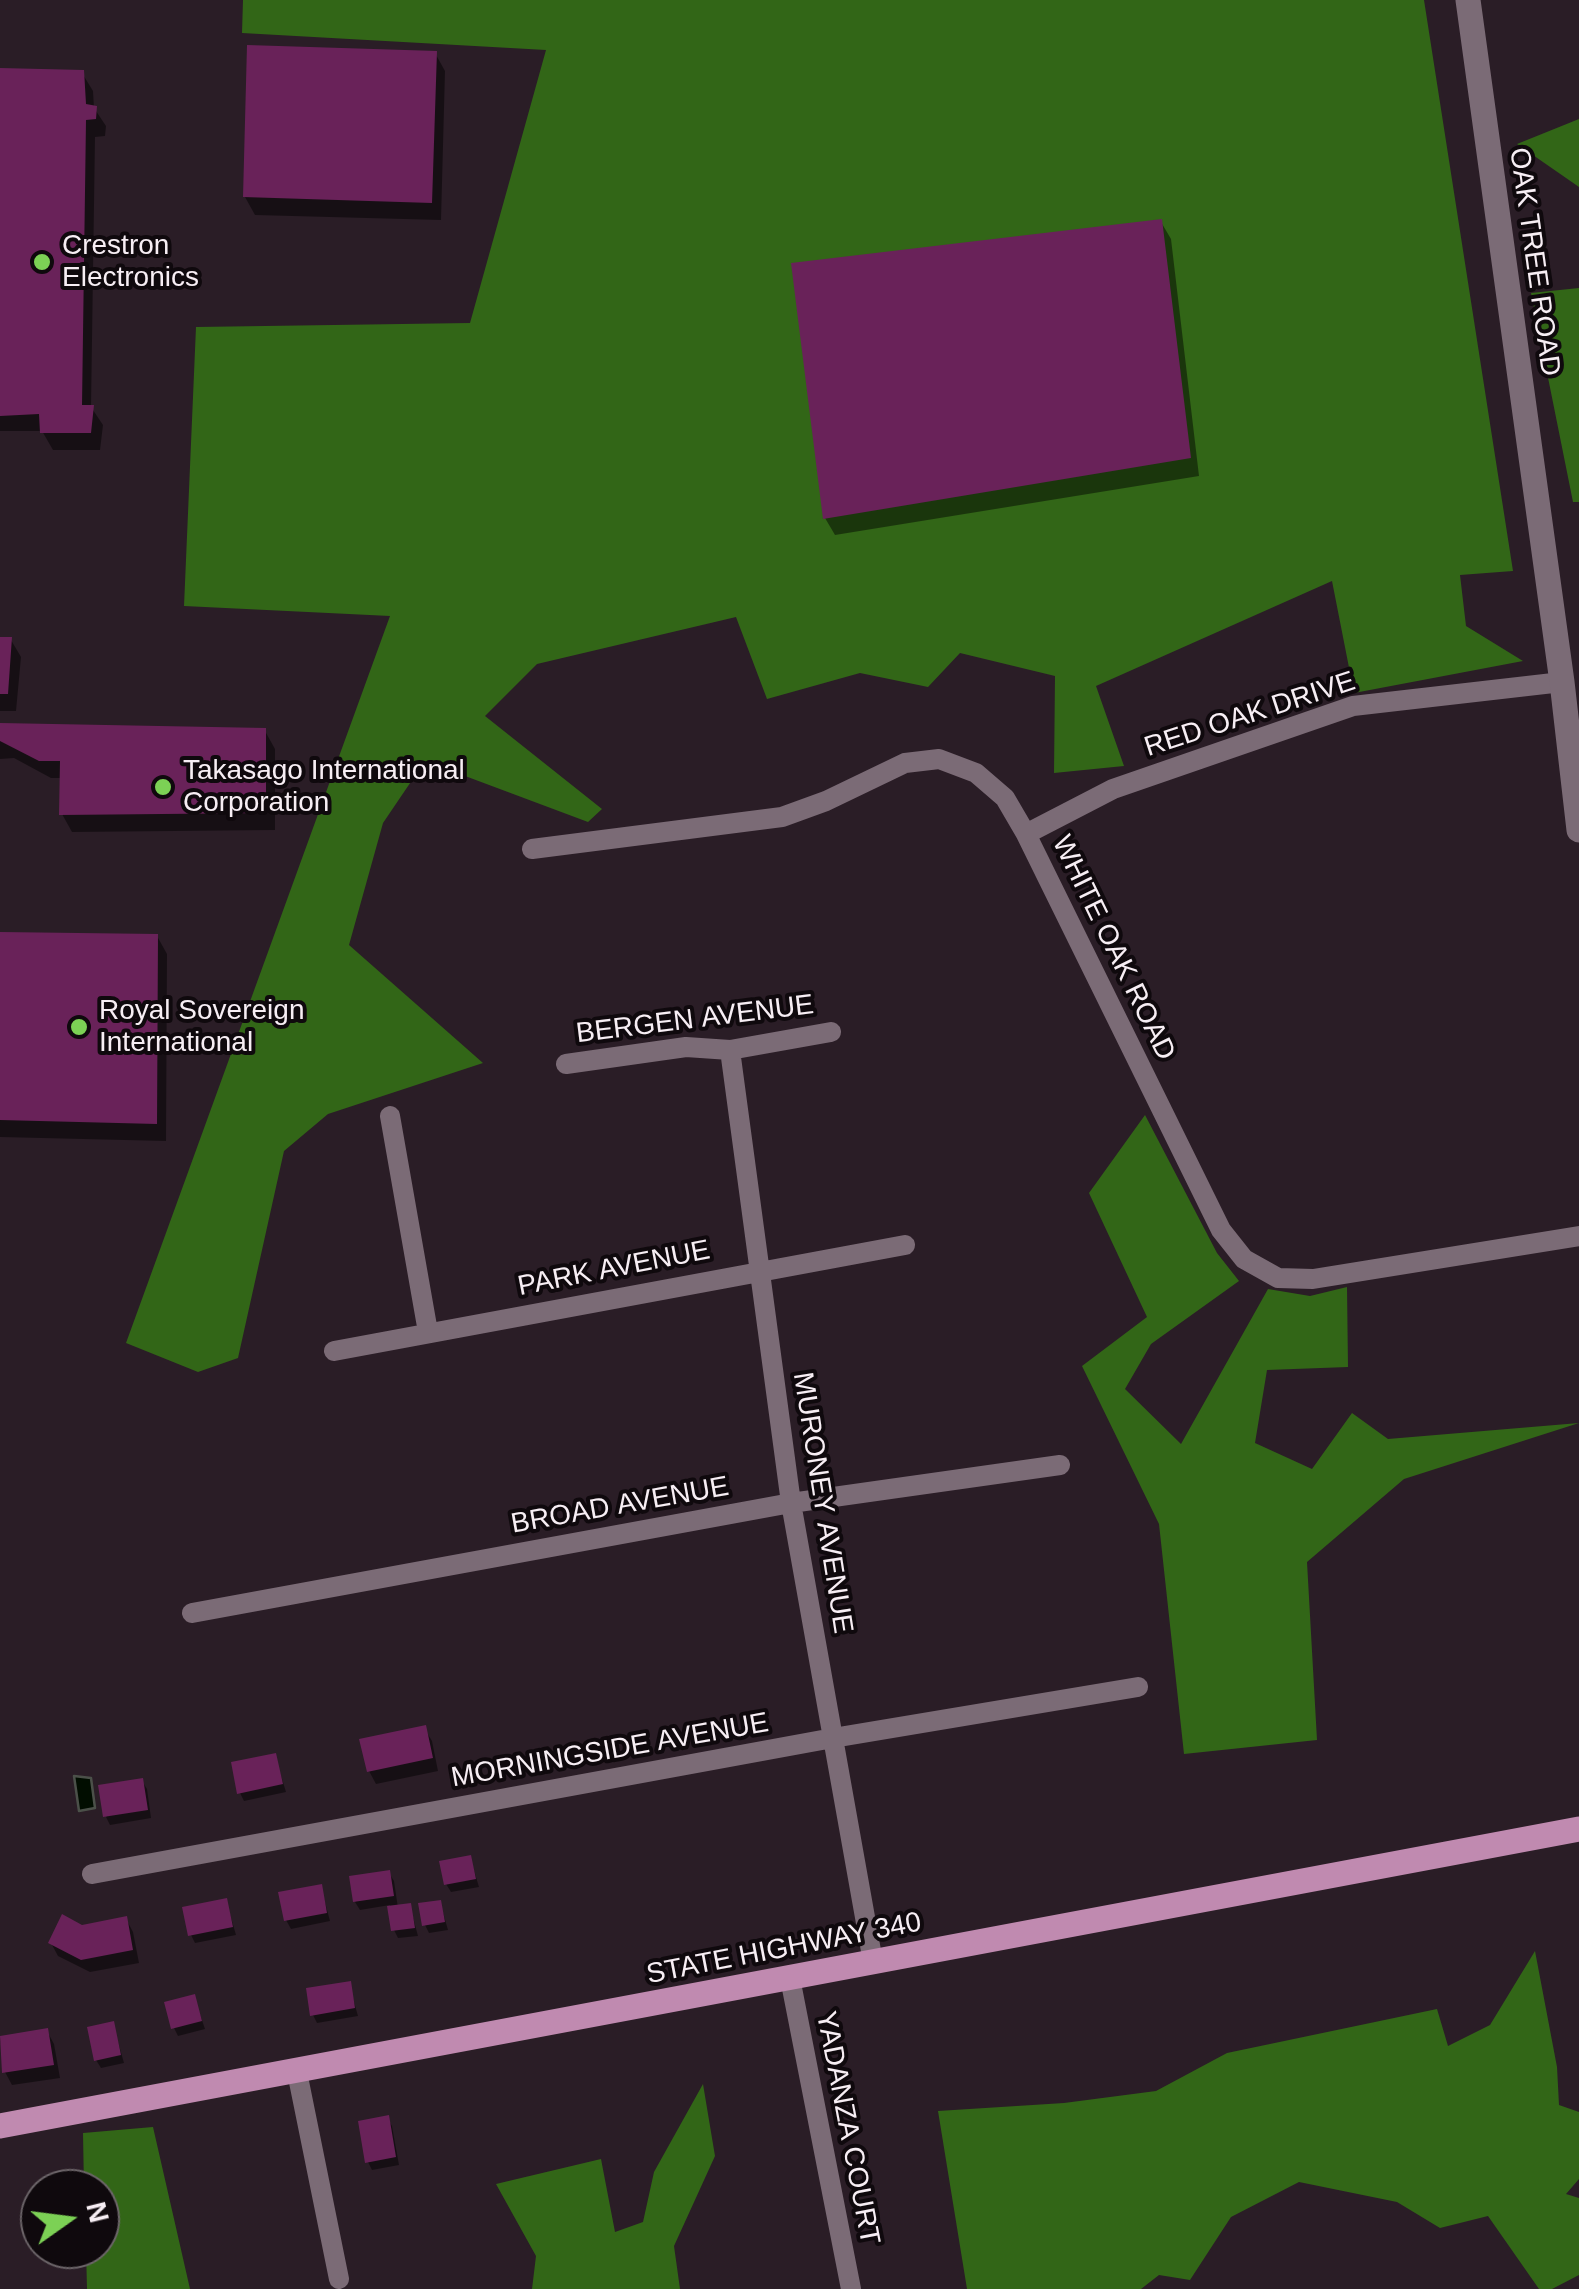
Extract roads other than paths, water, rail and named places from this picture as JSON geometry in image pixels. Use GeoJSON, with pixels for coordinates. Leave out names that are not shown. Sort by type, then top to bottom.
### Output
{"type":"FeatureCollection","features":[{"type":"Feature","properties":{"kind":"main road","name":"STATE HIGHWAY 340"},"geometry":{"type":"LineString","coordinates":[[0,2126],[1579,1829]]}},
{"type":"Feature","properties":{"kind":"street","name":"OAK TREE ROAD"},"geometry":{"type":"LineString","coordinates":[[1468,0],[1579,830]]}},
{"type":"Feature","properties":{"kind":"street","name":"RED OAK DRIVE"},"geometry":{"type":"LineString","coordinates":[[1026,834],[1113,789],[1353,706],[1562,682]]}},
{"type":"Feature","properties":{"kind":"street","name":"WHITE OAK ROAD"},"geometry":{"type":"LineString","coordinates":[[532,849],[782,817],[826,801],[905,763],[939,759],[976,773],[1006,798],[1221,1230],[1244,1259],[1278,1278],[1313,1279],[1579,1236]]}},
{"type":"Feature","properties":{"kind":"street","name":"BERGEN AVENUE"},"geometry":{"type":"LineString","coordinates":[[566,1064],[686,1047],[730,1050],[831,1032]]}},
{"type":"Feature","properties":{"kind":"street","name":"MURONEY AVENUE"},"geometry":{"type":"LineString","coordinates":[[730,1050],[790,1503],[873,1962]]}},
{"type":"Feature","properties":{"kind":"street"},"geometry":{"type":"LineString","coordinates":[[390,1116],[428,1332]]}},
{"type":"Feature","properties":{"kind":"street","name":"PARK AVENUE"},"geometry":{"type":"LineString","coordinates":[[334,1350],[904,1245]]}},
{"type":"Feature","properties":{"kind":"street","name":"BROAD AVENUE"},"geometry":{"type":"LineString","coordinates":[[192,1613],[790,1503],[1060,1466]]}},
{"type":"Feature","properties":{"kind":"street","name":"MORNINGSIDE AVENUE"},"geometry":{"type":"LineString","coordinates":[[92,1874],[833,1738],[1138,1687]]}},
{"type":"Feature","properties":{"kind":"street","name":"YADANZA COURT"},"geometry":{"type":"LineString","coordinates":[[790,1978],[851,2289]]}},
{"type":"Feature","properties":{"kind":"street"},"geometry":{"type":"LineString","coordinates":[[297,2072],[339,2279]]}},
{"type":"Feature","properties":{"kind":"place","name":"Crestron Electronics"},"geometry":{"type":"Point","coordinates":[42,262]}},
{"type":"Feature","properties":{"kind":"place","name":"Takasago International Corporation"},"geometry":{"type":"Point","coordinates":[163,787]}},
{"type":"Feature","properties":{"kind":"place","name":"Royal Sovereign International"},"geometry":{"type":"Point","coordinates":[79,1027]}}]}
